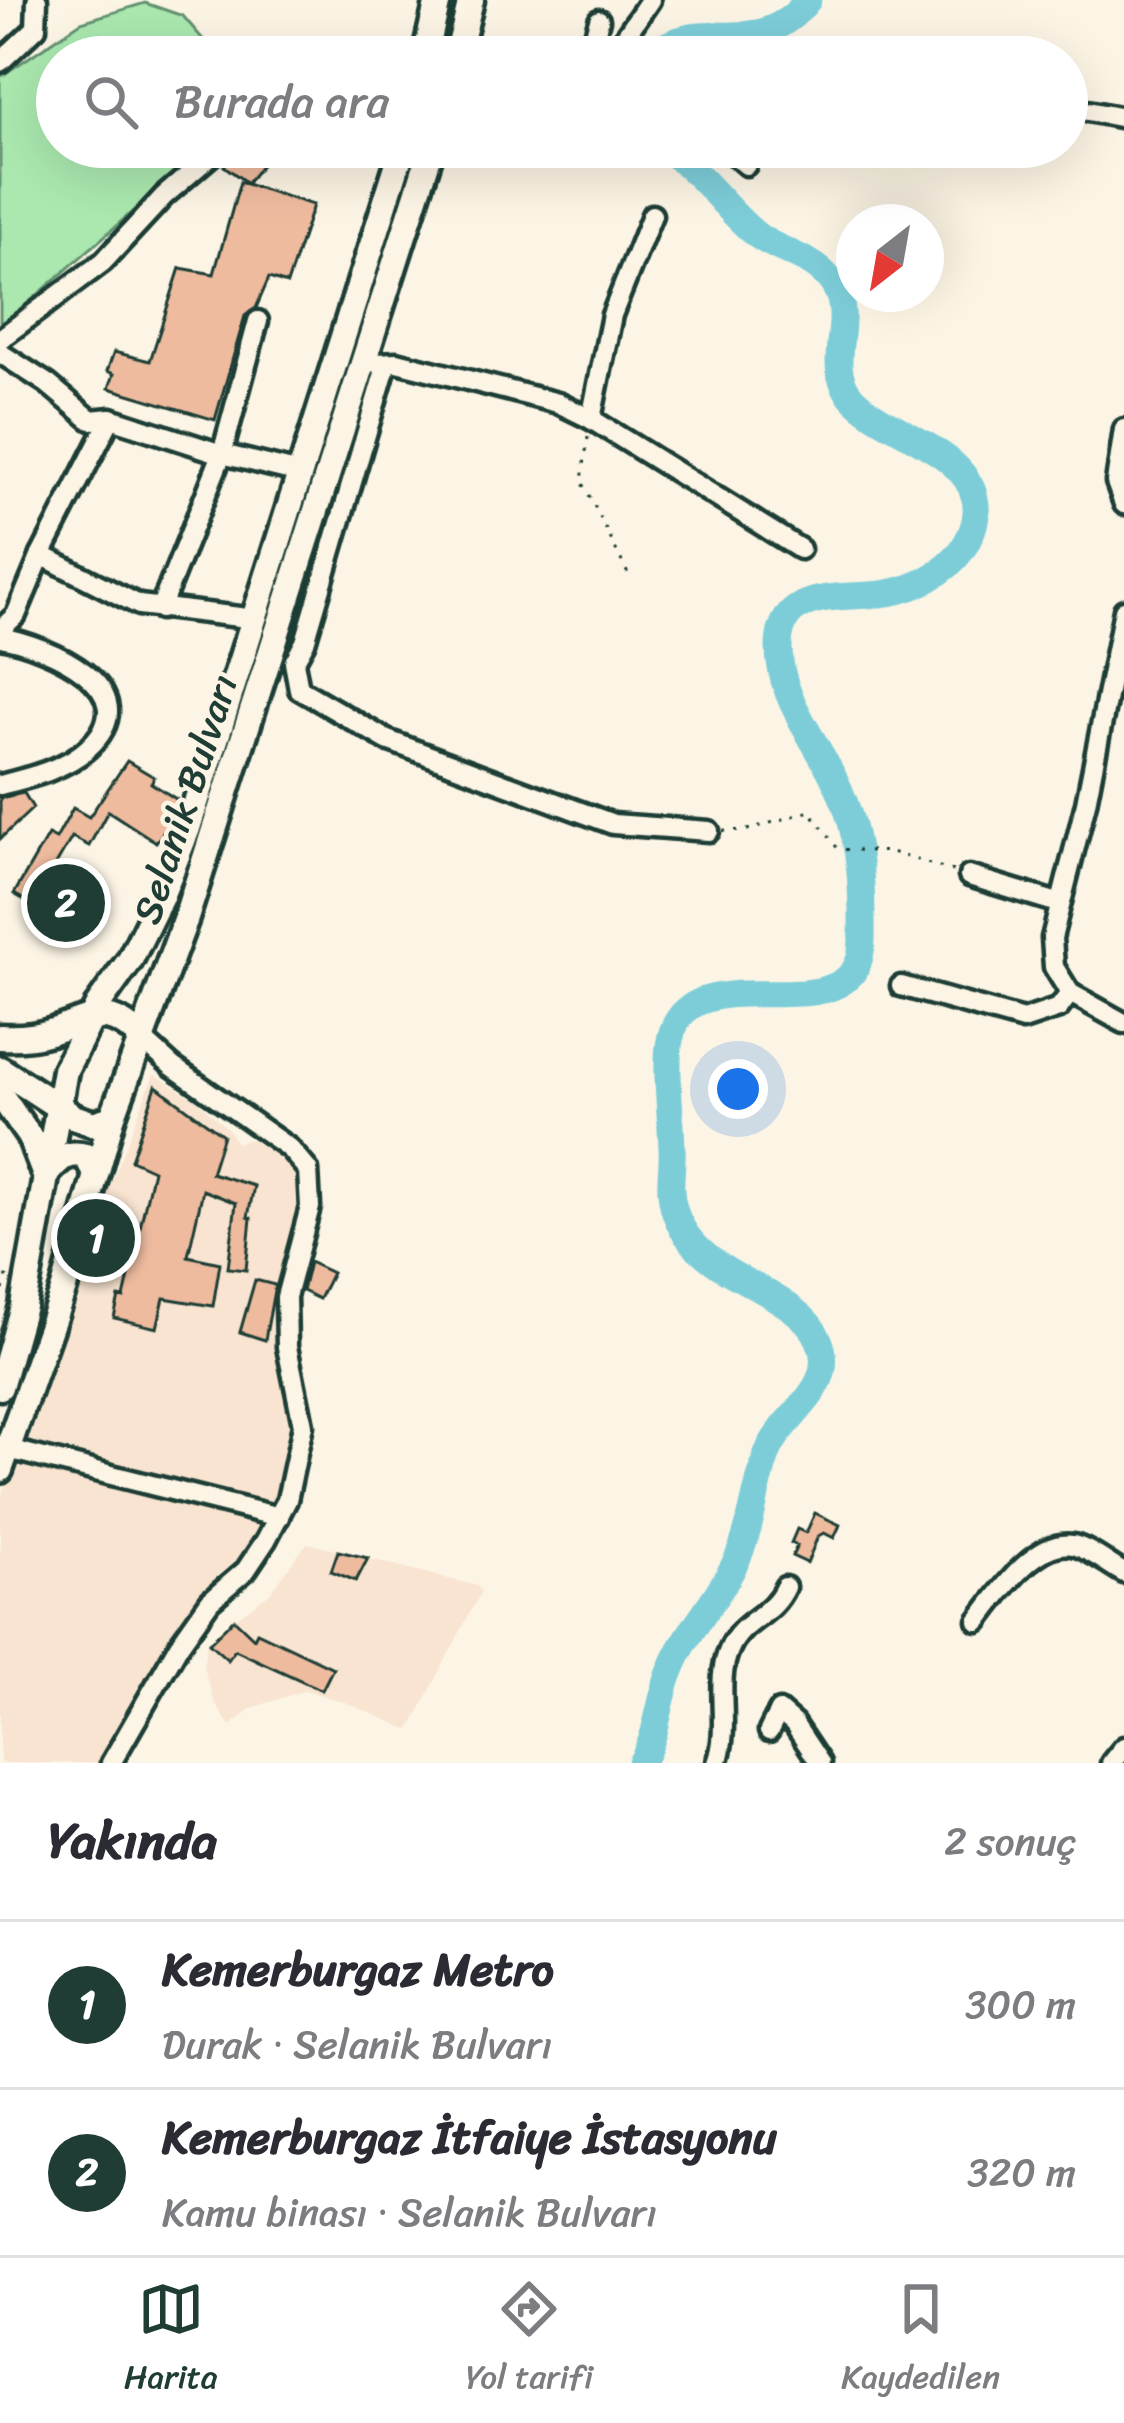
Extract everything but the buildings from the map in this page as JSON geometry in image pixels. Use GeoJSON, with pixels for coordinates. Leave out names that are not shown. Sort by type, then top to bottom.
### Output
{"type":"FeatureCollection","features":[{"type":"Feature","properties":{"kind":"main road"},"geometry":{"type":"LineString","coordinates":[[430,36],[438,0]]}},
{"type":"Feature","properties":{"kind":"main road"},"geometry":{"type":"LineString","coordinates":[[465,36],[471,0]]}},
{"type":"Feature","properties":{"kind":"main road","name":"Selanik Bulvarı"},"geometry":{"type":"LineString","coordinates":[[0,1387],[22,1306],[65,1070],[92,1015],[130,960],[188,828],[396,168]]}},
{"type":"Feature","properties":{"kind":"main road","name":"Selanik Bulvarı"},"geometry":{"type":"LineString","coordinates":[[4,1460],[64,1288],[112,1118],[186,918],[375,363],[374,328],[429,168]]}},
{"type":"Feature","properties":{"kind":"main road"},"geometry":{"type":"LineString","coordinates":[[347,321],[374,328]]}},
{"type":"Feature","properties":{"kind":"main road"},"geometry":{"type":"LineString","coordinates":[[0,1037],[46,1034],[92,1015],[126,1023],[140,1036]]}},
{"type":"Feature","properties":{"kind":"main road"},"geometry":{"type":"LineString","coordinates":[[0,1069],[56,1107],[94,1124],[112,1118]]}},
{"type":"Feature","properties":{"kind":"main road"},"geometry":{"type":"LineString","coordinates":[[0,1094],[31,1139],[45,1176],[62,1156],[74,1153],[86,1156],[95,1173]]}},
{"type":"Feature","properties":{"kind":"street"},"geometry":{"type":"LineString","coordinates":[[0,62],[37,28],[37,0]]}},
{"type":"Feature","properties":{"kind":"street"},"geometry":{"type":"LineString","coordinates":[[625,36],[650,0]]}},
{"type":"Feature","properties":{"kind":"street"},"geometry":{"type":"LineString","coordinates":[[595,36],[599,20]]}},
{"type":"Feature","properties":{"kind":"street"},"geometry":{"type":"LineString","coordinates":[[1088,111],[1124,118]]}},
{"type":"Feature","properties":{"kind":"street"},"geometry":{"type":"LineString","coordinates":[[0,339],[103,262],[197,168]]}},
{"type":"Feature","properties":{"kind":"street"},"geometry":{"type":"LineString","coordinates":[[591,419],[613,315],[652,214]]}},
{"type":"Feature","properties":{"kind":"street"},"geometry":{"type":"LineString","coordinates":[[160,609],[222,454],[258,321]]}},
{"type":"Feature","properties":{"kind":"street"},"geometry":{"type":"LineString","coordinates":[[0,353],[92,420],[111,418],[300,473]]}},
{"type":"Feature","properties":{"kind":"street"},"geometry":{"type":"LineString","coordinates":[[709,831],[613,824],[387,740],[299,688],[294,662],[305,642],[375,363],[397,362],[557,403],[591,419],[800,549]]}},
{"type":"Feature","properties":{"kind":"street"},"geometry":{"type":"LineString","coordinates":[[0,785],[62,764],[88,748],[105,724],[105,698],[90,676],[58,653],[0,633],[16,615],[111,418]]}},
{"type":"Feature","properties":{"kind":"street"},"geometry":{"type":"LineString","coordinates":[[1124,429],[1116,482],[1124,504]]}},
{"type":"Feature","properties":{"kind":"street"},"geometry":{"type":"LineString","coordinates":[[41,555],[139,605],[256,619]]}},
{"type":"Feature","properties":{"kind":"street"},"geometry":{"type":"LineString","coordinates":[[1124,610],[1090,784],[1052,938],[1054,967],[1070,993],[1124,1023]]}},
{"type":"Feature","properties":{"kind":"street"},"geometry":{"type":"LineString","coordinates":[[969,876],[1058,903]]}},
{"type":"Feature","properties":{"kind":"street"},"geometry":{"type":"LineString","coordinates":[[902,986],[1023,1020],[1059,1008],[1070,993]]}},
{"type":"Feature","properties":{"kind":"street"},"geometry":{"type":"LineString","coordinates":[[111,1763],[178,1645],[210,1601],[246,1570],[279,1517],[302,1425],[287,1347],[286,1298],[310,1207],[308,1170],[290,1148],[172,1066],[140,1036]]}},
{"type":"Feature","properties":{"kind":"street"},"geometry":{"type":"LineString","coordinates":[[4,1460],[279,1517]]}},
{"type":"Feature","properties":{"kind":"street"},"geometry":{"type":"LineString","coordinates":[[978,1621],[1008,1581],[1036,1556],[1059,1545],[1075,1545],[1124,1573]]}},
{"type":"Feature","properties":{"kind":"street"},"geometry":{"type":"LineString","coordinates":[[717,1763],[723,1747],[723,1676],[729,1650],[743,1628],[776,1607],[784,1587]]}},
{"type":"Feature","properties":{"kind":"street"},"geometry":{"type":"LineString","coordinates":[[769,1731],[779,1711],[794,1724],[820,1763]]}},
{"type":"Feature","properties":{"kind":"street"},"geometry":{"type":"LineString","coordinates":[[1111,1763],[1124,1747]]}},
{"type":"Feature","properties":{"kind":"path"},"geometry":{"type":"LineString","coordinates":[[591,419],[582,481],[628,574]]}},
{"type":"Feature","properties":{"kind":"path"},"geometry":{"type":"LineString","coordinates":[[709,831],[747,830],[810,811],[838,849],[891,852],[969,876]]}},
{"type":"Feature","properties":{"kind":"shaded area"},"geometry":{"type":"Polygon","coordinates":[[[154,1074],[196,1100],[228,1129],[236,1143],[251,1139],[297,1169],[303,1189],[279,1349],[290,1422],[277,1508],[257,1541],[217,1576],[166,1645],[129,1722],[100,1763],[0,1763],[0,1500],[154,1074]]]}},
{"type":"Feature","properties":{"kind":"shaded area"},"geometry":{"type":"Polygon","coordinates":[[[307,1543],[477,1586],[481,1591],[410,1730],[305,1690],[250,1709],[230,1726],[215,1703],[203,1667],[206,1646],[217,1632],[270,1593],[307,1543]]]}},
{"type":"Feature","properties":{"kind":"green space"},"geometry":{"type":"Polygon","coordinates":[[[145,3],[183,16],[200,36],[60,36],[81,22],[145,3]]]}},
{"type":"Feature","properties":{"kind":"green space"},"geometry":{"type":"Polygon","coordinates":[[[36,53],[36,168],[182,168],[0,328],[0,77],[36,53]]]}},
{"type":"Feature","properties":{"kind":"waterway"},"geometry":{"type":"LineString","coordinates":[[709,36],[769,30],[808,0]]}},
{"type":"Feature","properties":{"kind":"waterway"},"geometry":{"type":"LineString","coordinates":[[641,1763],[678,1655],[738,1557],[768,1452],[816,1387],[823,1357],[814,1331],[799,1315],[710,1259],[679,1223],[671,1191],[668,1082],[675,1026],[692,1006],[716,997],[807,993],[833,987],[857,966],[862,903],[855,838],[840,791],[789,696],[780,662],[780,637],[786,619],[812,601],[899,591],[938,573],[966,544],[976,512],[968,481],[955,466],[865,409],[843,384],[841,304],[830,280],[812,264],[758,236],[690,168]]}},
{"type":"Feature","properties":{"kind":"place","name":"Kemerburgaz İtfaiye İstasyonu"},"geometry":{"type":"Point","coordinates":[66,903]}},
{"type":"Feature","properties":{"kind":"place","name":"Kemerburgaz Metro"},"geometry":{"type":"Point","coordinates":[96,1238]}}]}
